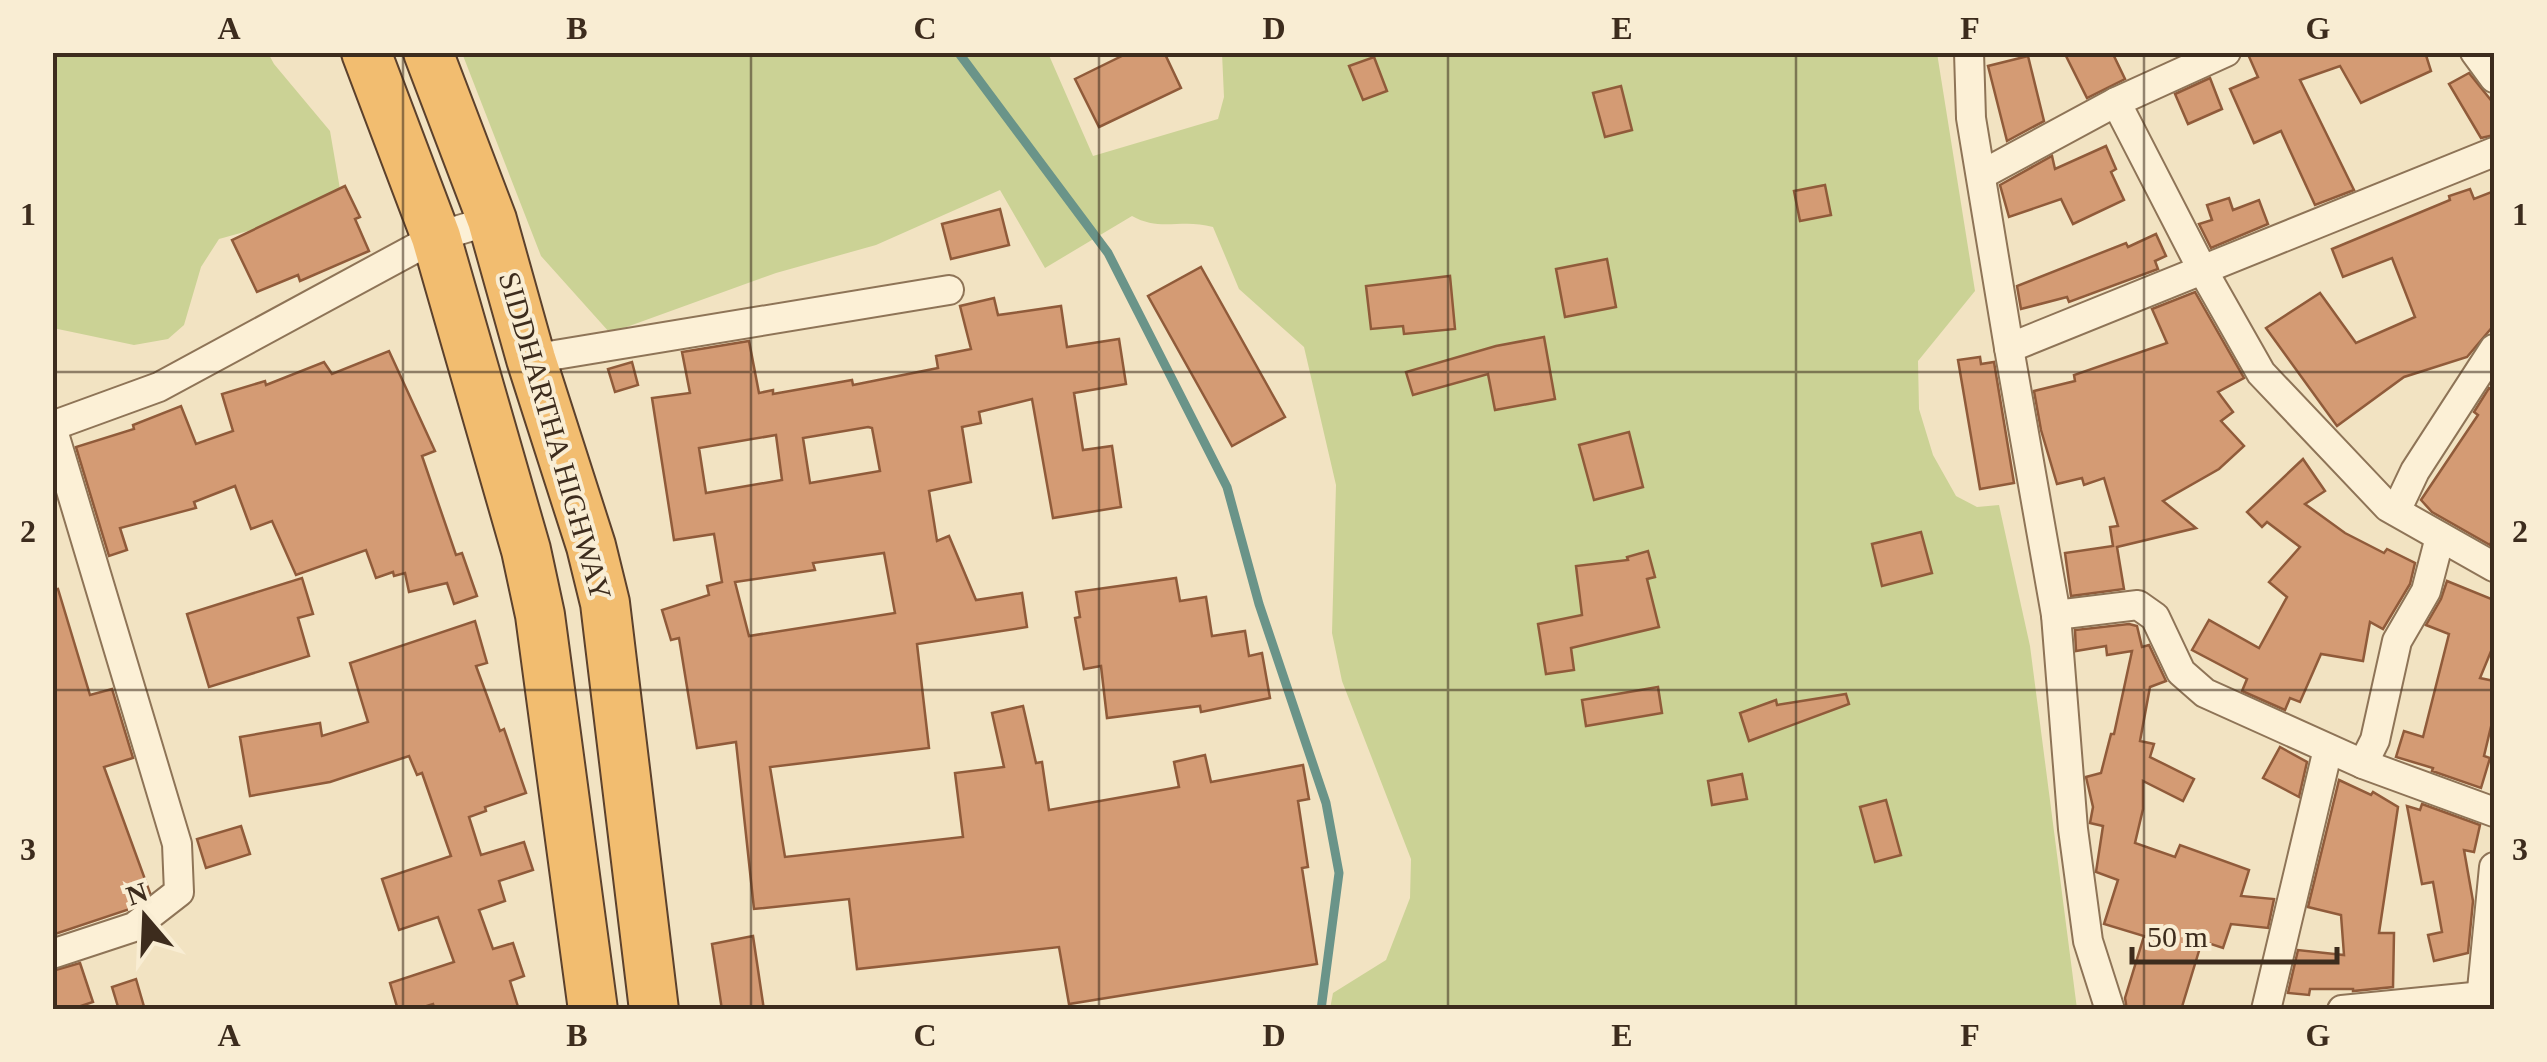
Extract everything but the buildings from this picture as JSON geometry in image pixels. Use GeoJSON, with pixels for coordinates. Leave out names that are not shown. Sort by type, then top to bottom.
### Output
{"type":"FeatureCollection","features":[{"type":"Feature","properties":{"kind":"highway","name":"SIDDHARTHA HIGHWAY"},"geometry":{"type":"LineString","coordinates":[[366,52],[436,236],[526,550],[592,1010]]}},
{"type":"Feature","properties":{"kind":"highway","name":"SIDDHARTHA HIGHWAY"},"geometry":{"type":"LineString","coordinates":[[428,52],[492,220],[605,603],[654,1010]]}},
{"type":"Feature","properties":{"kind":"street"},"geometry":{"type":"LineString","coordinates":[[1970,52],[1971,118],[2056,614],[2074,829],[2088,940],[2110,1010]]}},
{"type":"Feature","properties":{"kind":"street"},"geometry":{"type":"LineString","coordinates":[[1981,175],[2116,102],[2226,52]]}},
{"type":"Feature","properties":{"kind":"street"},"geometry":{"type":"LineString","coordinates":[[2475,52],[2494,78]]}},
{"type":"Feature","properties":{"kind":"street"},"geometry":{"type":"LineString","coordinates":[[2116,102],[2261,373],[2388,507],[2494,567]]}},
{"type":"Feature","properties":{"kind":"street"},"geometry":{"type":"LineString","coordinates":[[2009,348],[2494,152]]}},
{"type":"Feature","properties":{"kind":"street"},"geometry":{"type":"LineString","coordinates":[[52,954],[134,926],[178,892],[177,844],[52,427],[159,387],[436,236],[492,220]]}},
{"type":"Feature","properties":{"kind":"street"},"geometry":{"type":"LineString","coordinates":[[530,359],[950,290]]}},
{"type":"Feature","properties":{"kind":"street"},"geometry":{"type":"LineString","coordinates":[[2396,512],[2415,470],[2494,349]]}},
{"type":"Feature","properties":{"kind":"street"},"geometry":{"type":"LineString","coordinates":[[2363,764],[2375,740],[2397,641],[2426,591],[2440,536]]}},
{"type":"Feature","properties":{"kind":"street"},"geometry":{"type":"LineString","coordinates":[[2056,614],[2138,606],[2155,617],[2182,672],[2204,693],[2363,764],[2494,812]]}},
{"type":"Feature","properties":{"kind":"street"},"geometry":{"type":"LineString","coordinates":[[2266,1010],[2328,748]]}},
{"type":"Feature","properties":{"kind":"street"},"geometry":{"type":"LineString","coordinates":[[2342,1010],[2482,1003],[2494,867]]}},
{"type":"Feature","properties":{"kind":"green space"},"geometry":{"type":"Polygon","coordinates":[[[53,53],[268,53],[330,131],[341,195],[312,213],[219,239],[201,267],[184,325],[168,339],[134,345],[53,328],[53,53]]]}},
{"type":"Feature","properties":{"kind":"green space"},"geometry":{"type":"Polygon","coordinates":[[[462,53],[1048,53],[1093,156],[1218,119],[1224,97],[1222,53],[1937,53],[1975,291],[1918,361],[1919,409],[1933,455],[1956,496],[1977,507],[1999,505],[2030,646],[2077,1009],[1330,1009],[1333,993],[1386,960],[1410,898],[1411,859],[1342,681],[1332,633],[1336,485],[1304,347],[1239,289],[1213,227],[1152,223],[1132,216],[1045,268],[1000,190],[876,245],[776,273],[610,333],[541,256],[462,53]]]}},
{"type":"Feature","properties":{"kind":"waterway"},"geometry":{"type":"LineString","coordinates":[[958,52],[1108,253],[1227,487],[1259,604],[1326,803],[1339,873],[1321,1010]]}}]}
